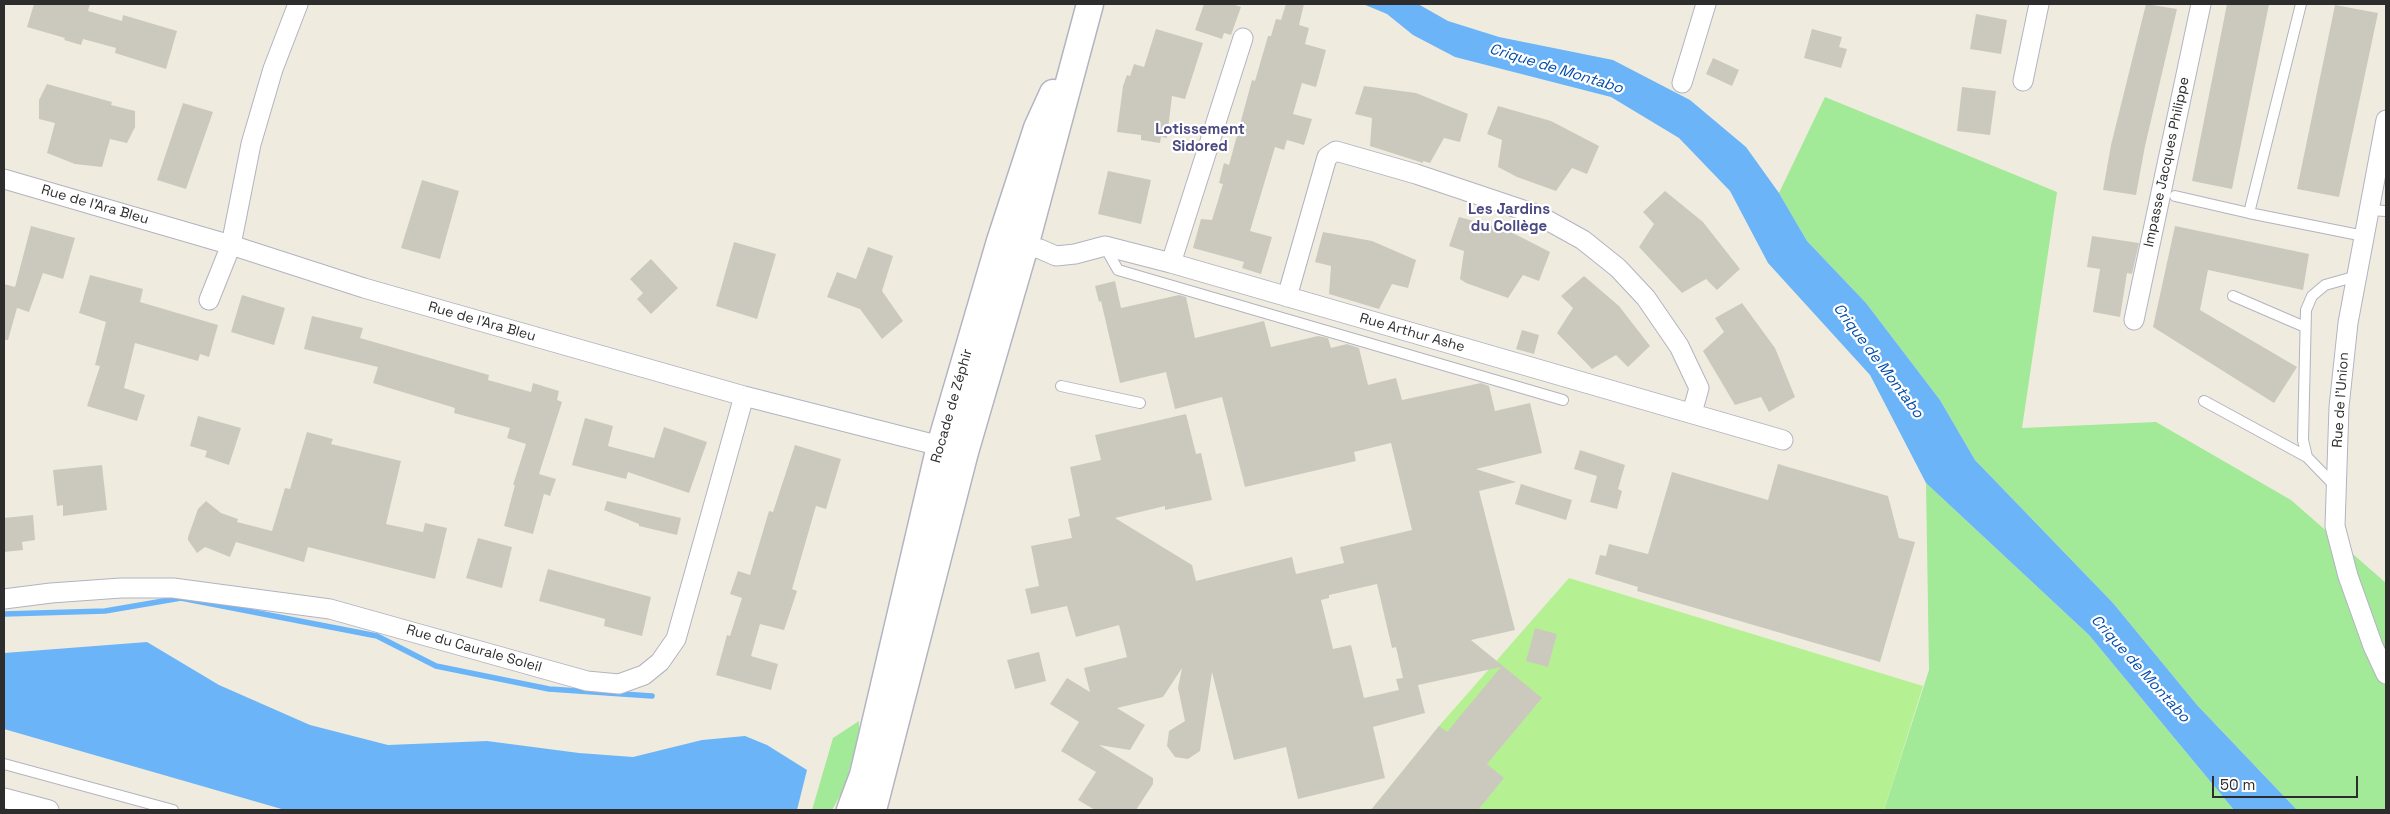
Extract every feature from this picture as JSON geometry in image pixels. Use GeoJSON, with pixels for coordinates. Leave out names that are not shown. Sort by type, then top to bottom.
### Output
{"type":"FeatureCollection","features":[{"type":"Feature","properties":{"kind":"main road","name":"Rocade de Zéphir"},"geometry":{"type":"LineString","coordinates":[[850,810],[864,775],[952,449],[1022,245],[1037,128],[1089,8]]}},
{"type":"Feature","properties":{"kind":"main road","name":"Rocade de Zéphir"},"geometry":{"type":"LineString","coordinates":[[873,810],[952,449]]}},
{"type":"Feature","properties":{"kind":"street"},"geometry":{"type":"LineString","coordinates":[[209,300],[231,245],[251,144],[273,69],[298,4]]}},
{"type":"Feature","properties":{"kind":"street"},"geometry":{"type":"LineString","coordinates":[[1682,83],[1706,4]]}},
{"type":"Feature","properties":{"kind":"street"},"geometry":{"type":"LineString","coordinates":[[2023,82],[2039,4]]}},
{"type":"Feature","properties":{"kind":"street","name":"Impasse Jacques Philippe"},"geometry":{"type":"LineString","coordinates":[[2134,320],[2201,4]]}},
{"type":"Feature","properties":{"kind":"street"},"geometry":{"type":"LineString","coordinates":[[1171,263],[1243,38]]}},
{"type":"Feature","properties":{"kind":"street","name":"Rue de l'Union"},"geometry":{"type":"LineString","coordinates":[[2386,120],[2378,210],[2364,236],[2348,323],[2338,407],[2335,526],[2348,576],[2373,646],[2386,674]]}},
{"type":"Feature","properties":{"kind":"street"},"geometry":{"type":"LineString","coordinates":[[1287,297],[1327,158],[1336,151],[1416,174],[1538,215],[1583,240],[1618,268],[1646,298],[1680,346],[1699,388],[1692,413]]}},
{"type":"Feature","properties":{"kind":"street","name":"Rue de l'Ara Bleu"},"geometry":{"type":"LineString","coordinates":[[4,178],[231,245],[364,288],[744,396],[952,449]]}},
{"type":"Feature","properties":{"kind":"street","name":"Rue Arthur Ashe"},"geometry":{"type":"LineString","coordinates":[[1022,245],[1056,256],[1075,254],[1105,246],[1171,263],[1783,440]]}},
{"type":"Feature","properties":{"kind":"street","name":"Rue du Caurale Soleil"},"geometry":{"type":"LineString","coordinates":[[4,599],[51,593],[121,588],[173,588],[330,609],[587,681],[619,684],[644,675],[660,662],[676,639],[744,396]]}},
{"type":"Feature","properties":{"kind":"street"},"geometry":{"type":"LineString","coordinates":[[4,798],[49,810]]}},
{"type":"Feature","properties":{"kind":"lane"},"geometry":{"type":"LineString","coordinates":[[2249,212],[2301,4]]}},
{"type":"Feature","properties":{"kind":"lane"},"geometry":{"type":"LineString","coordinates":[[2175,196],[2364,236]]}},
{"type":"Feature","properties":{"kind":"lane"},"geometry":{"type":"LineString","coordinates":[[1105,246],[1118,270],[1563,400]]}},
{"type":"Feature","properties":{"kind":"lane"},"geometry":{"type":"LineString","coordinates":[[2307,457],[2302,440],[2306,310],[2312,296],[2325,285],[2357,276]]}},
{"type":"Feature","properties":{"kind":"lane"},"geometry":{"type":"LineString","coordinates":[[2233,296],[2305,327]]}},
{"type":"Feature","properties":{"kind":"lane"},"geometry":{"type":"LineString","coordinates":[[1061,386],[1140,403]]}},
{"type":"Feature","properties":{"kind":"lane"},"geometry":{"type":"LineString","coordinates":[[2204,402],[2307,457],[2336,487]]}},
{"type":"Feature","properties":{"kind":"lane"},"geometry":{"type":"LineString","coordinates":[[4,764],[173,810]]}},
{"type":"Feature","properties":{"kind":"green space"},"geometry":{"type":"Polygon","coordinates":[[[1825,97],[2057,192],[2022,428],[2156,422],[2291,500],[2386,583],[2386,810],[2297,810],[2197,705],[2113,603],[1975,460],[1940,400],[1866,303],[1807,241],[1779,193],[1825,97]]]}},
{"type":"Feature","properties":{"kind":"green space"},"geometry":{"type":"Polygon","coordinates":[[[1926,483],[2089,635],[2234,810],[1884,810],[1929,670],[1926,483]]]}},
{"type":"Feature","properties":{"kind":"green space"},"geometry":{"type":"Polygon","coordinates":[[[1569,578],[1923,686],[1884,810],[1371,810],[1439,726],[1569,578]]]}},
{"type":"Feature","properties":{"kind":"green space"},"geometry":{"type":"Polygon","coordinates":[[[859,721],[859,732],[845,787],[832,810],[812,810],[833,738],[859,721]]]}},
{"type":"Feature","properties":{"kind":"water","name":"Crique de Montabo"},"geometry":{"type":"Polygon","coordinates":[[[1363,4],[1418,4],[1448,21],[1499,37],[1613,60],[1690,100],[1746,147],[1779,193],[1807,241],[1866,303],[1940,400],[1975,460],[2113,603],[2197,705],[2297,810],[2234,810],[2089,635],[1926,483],[1870,375],[1768,263],[1730,191],[1679,138],[1611,97],[1455,57],[1413,35],[1387,14],[1363,4]]]}},
{"type":"Feature","properties":{"kind":"water"},"geometry":{"type":"Polygon","coordinates":[[[147,642],[219,685],[310,725],[388,745],[487,741],[579,753],[633,757],[702,740],[745,736],[767,745],[807,770],[797,810],[285,810],[4,729],[4,653],[147,642]]]}},
{"type":"Feature","properties":{"kind":"building"},"geometry":{"type":"Polygon","coordinates":[[[34,4],[90,4],[88,11],[122,21],[123,15],[177,31],[166,69],[115,53],[116,48],[83,39],[81,45],[64,40],[65,38],[27,27],[34,4]]]}},
{"type":"Feature","properties":{"kind":"building"},"geometry":{"type":"Polygon","coordinates":[[[1204,4],[1232,4],[1241,7],[1231,35],[1224,33],[1222,39],[1195,30],[1204,4]]]}},
{"type":"Feature","properties":{"kind":"building"},"geometry":{"type":"Polygon","coordinates":[[[1286,4],[1304,4],[1299,25],[1309,28],[1305,44],[1326,50],[1316,87],[1302,83],[1293,114],[1312,119],[1304,145],[1287,140],[1284,150],[1275,147],[1250,231],[1272,237],[1261,274],[1242,268],[1244,262],[1193,248],[1201,219],[1212,220],[1223,184],[1219,183],[1224,163],[1229,165],[1252,80],[1255,81],[1268,36],[1271,36],[1276,19],[1281,20],[1286,4]]]}},
{"type":"Feature","properties":{"kind":"building"},"geometry":{"type":"Polygon","coordinates":[[[2146,4],[2177,9],[2145,146],[2136,195],[2103,190],[2111,145],[2146,4]]]}},
{"type":"Feature","properties":{"kind":"building"},"geometry":{"type":"Polygon","coordinates":[[[2227,4],[2269,4],[2232,189],[2192,181],[2227,4]]]}},
{"type":"Feature","properties":{"kind":"building"},"geometry":{"type":"Polygon","coordinates":[[[2335,5],[2378,13],[2339,197],[2297,189],[2335,5]]]}},
{"type":"Feature","properties":{"kind":"building"},"geometry":{"type":"Polygon","coordinates":[[[1976,14],[2007,20],[2001,54],[1970,49],[1976,14]]]}},
{"type":"Feature","properties":{"kind":"building"},"geometry":{"type":"Polygon","coordinates":[[[1156,29],[1203,43],[1185,99],[1172,96],[1167,138],[1161,137],[1160,143],[1141,140],[1141,135],[1117,132],[1123,86],[1127,75],[1130,76],[1134,64],[1144,67],[1156,29]]]}},
{"type":"Feature","properties":{"kind":"building"},"geometry":{"type":"Polygon","coordinates":[[[1812,29],[1842,37],[1839,47],[1847,49],[1841,68],[1804,58],[1812,29]]]}},
{"type":"Feature","properties":{"kind":"building"},"geometry":{"type":"Polygon","coordinates":[[[1713,58],[1739,70],[1732,86],[1706,74],[1713,58]]]}},
{"type":"Feature","properties":{"kind":"building"},"geometry":{"type":"Polygon","coordinates":[[[47,84],[112,102],[111,105],[135,111],[135,127],[127,143],[110,139],[102,167],[75,164],[47,153],[55,123],[39,119],[39,100],[47,84]]]}},
{"type":"Feature","properties":{"kind":"building"},"geometry":{"type":"Polygon","coordinates":[[[1364,86],[1416,93],[1468,114],[1460,142],[1444,138],[1430,163],[1423,161],[1423,163],[1370,146],[1372,118],[1355,114],[1364,86]]]}},
{"type":"Feature","properties":{"kind":"building"},"geometry":{"type":"Polygon","coordinates":[[[1962,87],[1996,91],[1990,135],[1957,131],[1962,87]]]}},
{"type":"Feature","properties":{"kind":"building"},"geometry":{"type":"Polygon","coordinates":[[[183,103],[213,112],[186,189],[157,180],[183,103]]]}},
{"type":"Feature","properties":{"kind":"building"},"geometry":{"type":"Polygon","coordinates":[[[1498,106],[1551,121],[1599,146],[1587,174],[1572,168],[1556,191],[1517,177],[1498,167],[1502,140],[1487,134],[1498,106]]]}},
{"type":"Feature","properties":{"kind":"building"},"geometry":{"type":"Polygon","coordinates":[[[1108,171],[1151,180],[1141,224],[1098,214],[1108,171]]]}},
{"type":"Feature","properties":{"kind":"building"},"geometry":{"type":"Polygon","coordinates":[[[422,180],[459,191],[440,259],[401,248],[422,180]]]}},
{"type":"Feature","properties":{"kind":"building"},"geometry":{"type":"Polygon","coordinates":[[[1665,191],[1703,222],[1740,269],[1717,290],[1706,279],[1682,293],[1639,247],[1654,224],[1643,212],[1665,191]]]}},
{"type":"Feature","properties":{"kind":"building"},"geometry":{"type":"Polygon","coordinates":[[[1459,217],[1507,230],[1550,252],[1539,281],[1523,275],[1508,298],[1466,283],[1460,279],[1464,251],[1449,246],[1459,217]]]}},
{"type":"Feature","properties":{"kind":"building"},"geometry":{"type":"Polygon","coordinates":[[[31,226],[75,238],[63,279],[43,273],[29,312],[17,308],[8,340],[4,340],[4,284],[15,287],[31,226]]]}},
{"type":"Feature","properties":{"kind":"building"},"geometry":{"type":"Polygon","coordinates":[[[2175,226],[2309,254],[2303,290],[2208,270],[2200,310],[2297,367],[2274,403],[2153,327],[2175,226]]]}},
{"type":"Feature","properties":{"kind":"building"},"geometry":{"type":"Polygon","coordinates":[[[1323,232],[1372,241],[1416,260],[1408,288],[1392,284],[1379,309],[1329,294],[1331,266],[1315,262],[1323,232]]]}},
{"type":"Feature","properties":{"kind":"building"},"geometry":{"type":"Polygon","coordinates":[[[2092,236],[2139,243],[2132,274],[2127,273],[2120,317],[2093,312],[2100,269],[2087,267],[2092,236]]]}},
{"type":"Feature","properties":{"kind":"building"},"geometry":{"type":"Polygon","coordinates":[[[734,242],[776,254],[757,319],[716,306],[734,242]]]}},
{"type":"Feature","properties":{"kind":"building"},"geometry":{"type":"Polygon","coordinates":[[[868,247],[893,256],[882,291],[903,321],[882,339],[860,309],[827,297],[837,272],[856,279],[868,247]]]}},
{"type":"Feature","properties":{"kind":"building"},"geometry":{"type":"Polygon","coordinates":[[[651,259],[678,288],[651,314],[637,299],[643,293],[630,279],[651,259]]]}},
{"type":"Feature","properties":{"kind":"building"},"geometry":{"type":"Polygon","coordinates":[[[90,275],[143,289],[140,302],[218,325],[209,357],[200,354],[198,361],[135,343],[124,388],[145,395],[137,421],[87,406],[100,366],[95,365],[106,322],[79,313],[90,275]]]}},
{"type":"Feature","properties":{"kind":"building"},"geometry":{"type":"Polygon","coordinates":[[[1584,276],[1619,306],[1650,346],[1628,367],[1616,355],[1592,369],[1557,333],[1573,308],[1561,296],[1584,276]]]}},
{"type":"Feature","properties":{"kind":"building"},"geometry":{"type":"Polygon","coordinates":[[[1115,281],[1121,308],[1179,295],[1186,297],[1195,338],[1264,321],[1271,347],[1318,336],[1328,338],[1331,348],[1347,344],[1359,348],[1368,385],[1396,378],[1402,400],[1481,383],[1489,386],[1495,411],[1530,403],[1542,453],[1476,469],[1516,482],[1479,491],[1515,630],[1471,640],[1542,698],[1487,764],[1504,778],[1478,810],[1371,810],[1439,726],[1447,732],[1501,667],[1418,685],[1425,713],[1373,727],[1385,778],[1298,799],[1286,747],[1234,760],[1212,672],[1200,751],[1188,759],[1175,757],[1167,746],[1169,731],[1185,721],[1178,688],[1182,668],[1163,697],[1117,708],[1145,725],[1130,750],[1099,745],[1153,778],[1153,784],[1136,810],[1095,810],[1078,800],[1096,772],[1061,751],[1079,722],[1050,704],[1067,678],[1090,692],[1084,668],[1127,657],[1119,625],[1076,637],[1067,606],[1031,614],[1025,589],[1039,586],[1031,546],[1072,538],[1068,519],[1080,516],[1070,467],[1101,460],[1095,435],[1186,414],[1196,454],[1201,453],[1212,500],[1165,510],[1165,506],[1115,518],[1192,565],[1196,581],[1292,557],[1296,574],[1344,563],[1340,547],[1412,530],[1391,443],[1354,452],[1356,461],[1245,487],[1222,397],[1175,409],[1166,372],[1120,383],[1101,301],[1099,302],[1095,286],[1115,281]],[[1377,584],[1329,595],[1329,598],[1321,600],[1333,649],[1351,645],[1364,698],[1399,690],[1396,679],[1403,678],[1396,647],[1392,648],[1377,584]]]}},
{"type":"Feature","properties":{"kind":"building"},"geometry":{"type":"Polygon","coordinates":[[[242,295],[285,308],[274,345],[231,332],[242,295]]]}},
{"type":"Feature","properties":{"kind":"building"},"geometry":{"type":"Polygon","coordinates":[[[1742,303],[1775,348],[1795,397],[1769,412],[1761,397],[1735,405],[1703,351],[1724,332],[1715,318],[1742,303]]]}},
{"type":"Feature","properties":{"kind":"building"},"geometry":{"type":"Polygon","coordinates":[[[312,316],[363,328],[360,338],[489,375],[488,380],[531,392],[533,383],[559,391],[557,400],[562,402],[539,474],[556,479],[550,496],[544,494],[533,534],[504,526],[515,485],[513,485],[526,444],[507,438],[510,428],[454,413],[455,408],[373,383],[378,367],[304,349],[312,316]]]}},
{"type":"Feature","properties":{"kind":"building"},"geometry":{"type":"Polygon","coordinates":[[[1522,330],[1539,335],[1534,354],[1516,349],[1522,330]]]}},
{"type":"Feature","properties":{"kind":"building"},"geometry":{"type":"Polygon","coordinates":[[[198,416],[241,428],[229,465],[205,457],[207,451],[190,446],[198,416]]]}},
{"type":"Feature","properties":{"kind":"building"},"geometry":{"type":"Polygon","coordinates":[[[585,418],[613,426],[608,446],[654,458],[664,427],[707,442],[689,493],[628,472],[626,479],[572,465],[585,418]]]}},
{"type":"Feature","properties":{"kind":"building"},"geometry":{"type":"Polygon","coordinates":[[[307,432],[333,439],[331,444],[401,461],[386,524],[423,532],[425,523],[447,528],[435,579],[308,547],[304,562],[236,542],[230,557],[205,547],[197,553],[188,537],[198,509],[206,501],[221,513],[238,519],[237,522],[272,531],[285,488],[290,489],[307,432]]]}},
{"type":"Feature","properties":{"kind":"building"},"geometry":{"type":"Polygon","coordinates":[[[795,445],[841,459],[826,509],[816,506],[792,589],[797,591],[784,630],[760,624],[751,656],[778,664],[771,690],[716,675],[727,635],[730,636],[742,598],[730,594],[738,571],[750,575],[769,511],[773,512],[795,445]]]}},
{"type":"Feature","properties":{"kind":"building"},"geometry":{"type":"Polygon","coordinates":[[[1580,450],[1625,465],[1618,489],[1622,491],[1617,509],[1590,502],[1597,476],[1574,469],[1580,450]]]}},
{"type":"Feature","properties":{"kind":"building"},"geometry":{"type":"Polygon","coordinates":[[[1778,464],[1888,496],[1899,538],[1915,542],[1880,662],[1637,591],[1638,587],[1595,574],[1600,555],[1606,556],[1609,544],[1648,554],[1672,472],[1768,500],[1778,464]]]}},
{"type":"Feature","properties":{"kind":"building"},"geometry":{"type":"Polygon","coordinates":[[[102,465],[107,510],[63,516],[63,505],[57,506],[53,470],[102,465]]]}},
{"type":"Feature","properties":{"kind":"building"},"geometry":{"type":"Polygon","coordinates":[[[1521,484],[1572,500],[1566,520],[1515,504],[1521,484]]]}},
{"type":"Feature","properties":{"kind":"building"},"geometry":{"type":"Polygon","coordinates":[[[607,501],[681,518],[677,535],[639,526],[639,524],[604,510],[607,501]]]}},
{"type":"Feature","properties":{"kind":"building"},"geometry":{"type":"Polygon","coordinates":[[[33,515],[35,540],[22,542],[23,550],[4,552],[4,518],[33,515]]]}},
{"type":"Feature","properties":{"kind":"building"},"geometry":{"type":"Polygon","coordinates":[[[478,538],[512,547],[502,588],[466,578],[478,538]]]}},
{"type":"Feature","properties":{"kind":"building"},"geometry":{"type":"Polygon","coordinates":[[[548,569],[651,597],[642,636],[604,626],[605,619],[539,601],[548,569]]]}},
{"type":"Feature","properties":{"kind":"building"},"geometry":{"type":"Polygon","coordinates":[[[1535,628],[1557,634],[1548,667],[1526,661],[1535,628]]]}},
{"type":"Feature","properties":{"kind":"building"},"geometry":{"type":"Polygon","coordinates":[[[1039,652],[1046,681],[1015,689],[1007,660],[1039,652]]]}},
{"type":"Feature","properties":{"kind":"waterway"},"geometry":{"type":"LineString","coordinates":[[4,614],[105,611],[181,598],[377,636],[436,666],[549,689],[652,696]]}},
{"type":"Feature","properties":{"kind":"district","name":"Lotissement Sidored"},"geometry":{"type":"Point","coordinates":[1200,138]}},
{"type":"Feature","properties":{"kind":"district","name":"Les Jardins du Collège"},"geometry":{"type":"Point","coordinates":[1509,218]}}]}
